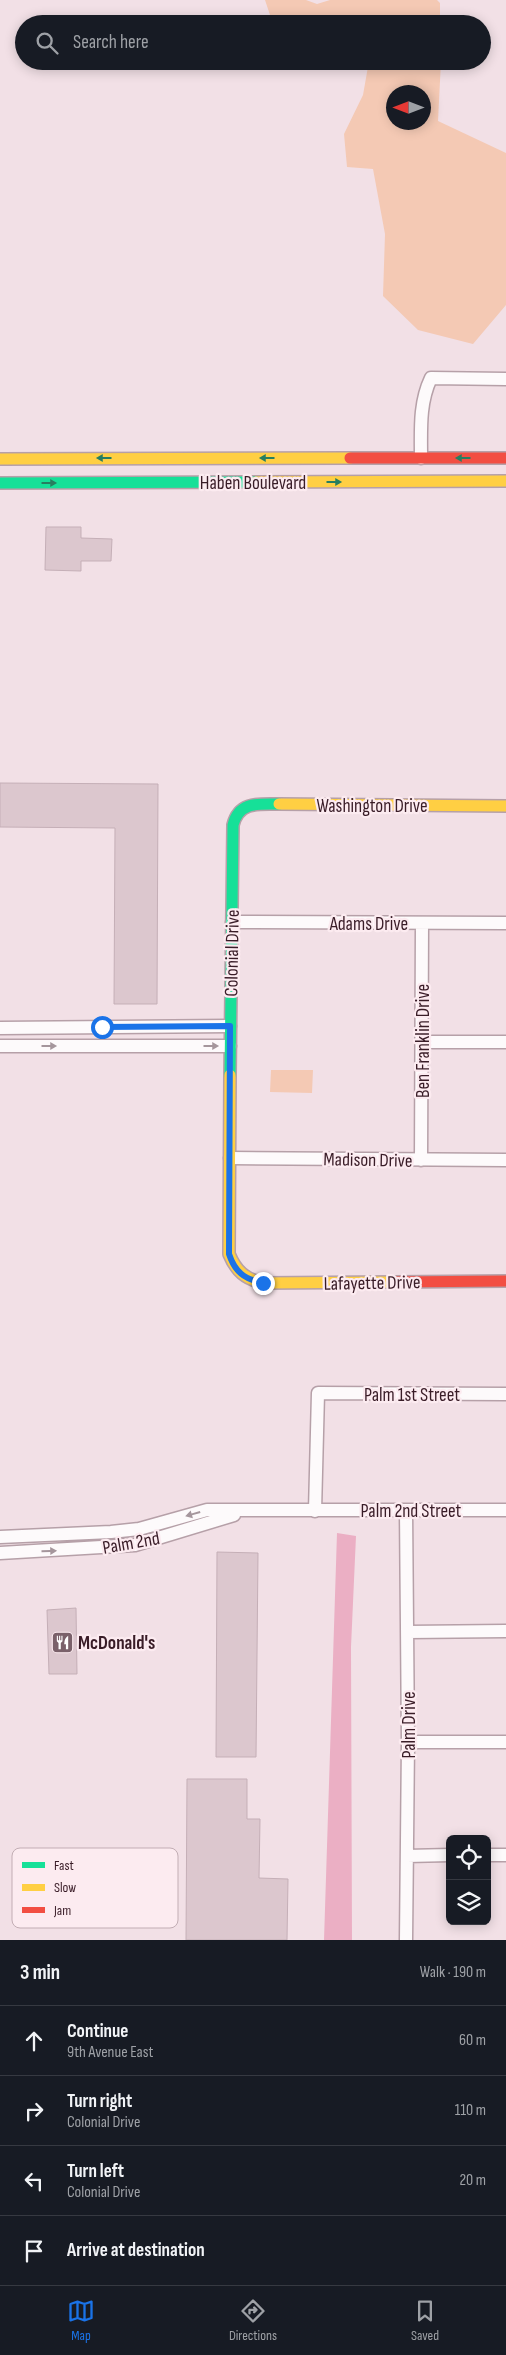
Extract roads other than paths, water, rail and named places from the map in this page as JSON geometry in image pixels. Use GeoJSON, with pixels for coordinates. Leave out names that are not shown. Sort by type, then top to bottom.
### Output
{"type":"FeatureCollection","features":[{"type":"Feature","properties":{"kind":"street"},"geometry":{"type":"LineString","coordinates":[[421,458],[421,416],[424,392],[432,378],[506,379]]}},
{"type":"Feature","properties":{"kind":"street","name":"Haben Boulevard"},"geometry":{"type":"LineString","coordinates":[[0,459],[506,458]]}},
{"type":"Feature","properties":{"kind":"street","name":"Haben Boulevard"},"geometry":{"type":"LineString","coordinates":[[0,483],[506,481]]}},
{"type":"Feature","properties":{"kind":"street","name":"Washington Drive"},"geometry":{"type":"LineString","coordinates":[[239,810],[254,804],[506,806]]}},
{"type":"Feature","properties":{"kind":"street","name":"Colonial Drive"},"geometry":{"type":"LineString","coordinates":[[239,810],[234,818],[232,830],[229,1254],[233,1266],[241,1274]]}},
{"type":"Feature","properties":{"kind":"street","name":"Adams Drive"},"geometry":{"type":"LineString","coordinates":[[232,922],[506,923]]}},
{"type":"Feature","properties":{"kind":"street","name":"Ben Franklin Drive"},"geometry":{"type":"LineString","coordinates":[[421,1160],[422,923]]}},
{"type":"Feature","properties":{"kind":"street"},"geometry":{"type":"LineString","coordinates":[[0,1028],[230,1026]]}},
{"type":"Feature","properties":{"kind":"street"},"geometry":{"type":"LineString","coordinates":[[422,1042],[506,1042]]}},
{"type":"Feature","properties":{"kind":"street"},"geometry":{"type":"LineString","coordinates":[[0,1046],[230,1046]]}},
{"type":"Feature","properties":{"kind":"street","name":"Madison Drive"},"geometry":{"type":"LineString","coordinates":[[230,1158],[506,1160]]}},
{"type":"Feature","properties":{"kind":"street","name":"Lafayette Drive"},"geometry":{"type":"LineString","coordinates":[[241,1274],[263,1283],[506,1281]]}},
{"type":"Feature","properties":{"kind":"street","name":"Palm 1st Street"},"geometry":{"type":"LineString","coordinates":[[315,1511],[318,1393],[506,1394]]}},
{"type":"Feature","properties":{"kind":"street","name":"Palm 2nd"},"geometry":{"type":"LineString","coordinates":[[0,1553],[135,1545],[214,1520],[259,1509]]}},
{"type":"Feature","properties":{"kind":"street","name":"Palm 2nd"},"geometry":{"type":"LineString","coordinates":[[0,1537],[139,1529],[207,1510],[315,1511]]}},
{"type":"Feature","properties":{"kind":"street","name":"Palm Drive"},"geometry":{"type":"LineString","coordinates":[[406,1510],[408,1632],[406,1940]]}},
{"type":"Feature","properties":{"kind":"street","name":"Palm 2nd Street"},"geometry":{"type":"LineString","coordinates":[[315,1511],[506,1510]]}},
{"type":"Feature","properties":{"kind":"street"},"geometry":{"type":"LineString","coordinates":[[408,1632],[506,1631]]}},
{"type":"Feature","properties":{"kind":"street"},"geometry":{"type":"LineString","coordinates":[[408,1742],[506,1742]]}},
{"type":"Feature","properties":{"kind":"street"},"geometry":{"type":"LineString","coordinates":[[407,1856],[446,1855]]}},
{"type":"Feature","properties":{"kind":"street"},"geometry":{"type":"LineString","coordinates":[[491,1855],[506,1855]]}},
{"type":"Feature","properties":{"kind":"place","name":"McDonald's"},"geometry":{"type":"Point","coordinates":[62,1642]}}]}
